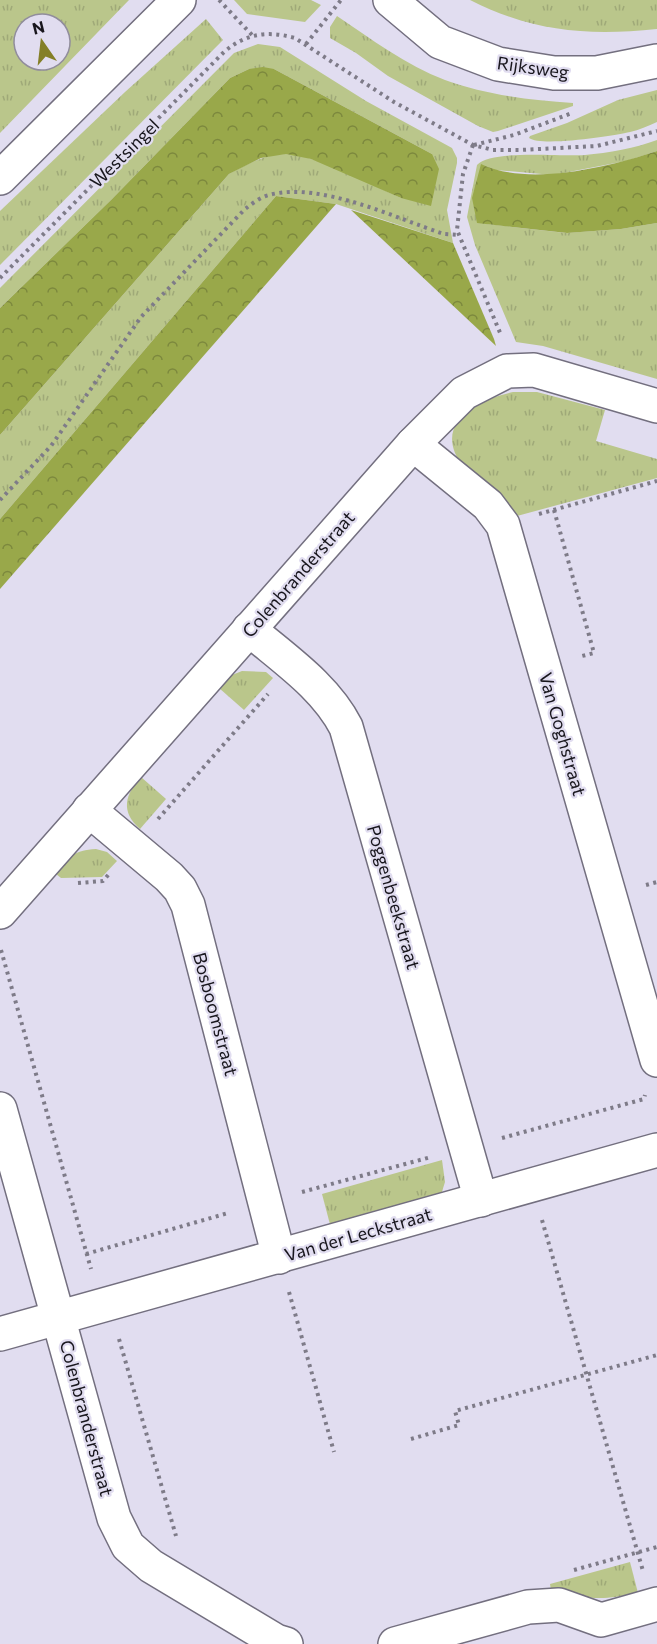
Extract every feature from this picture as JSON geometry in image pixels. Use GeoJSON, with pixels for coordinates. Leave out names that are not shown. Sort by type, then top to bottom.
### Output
{"type":"FeatureCollection","features":[{"type":"Feature","properties":{"kind":"street"},"geometry":{"type":"LineString","coordinates":[[0,178],[179,0]]}},
{"type":"Feature","properties":{"kind":"street","name":"Rijksweg"},"geometry":{"type":"LineString","coordinates":[[390,0],[440,42],[498,64],[554,73],[597,73],[657,61]]}},
{"type":"Feature","properties":{"kind":"street","name":"Colenbranderstraat"},"geometry":{"type":"LineString","coordinates":[[0,911],[413,444],[464,393],[507,371],[534,370],[657,406]]}},
{"type":"Feature","properties":{"kind":"street","name":"Van Goghstraat"},"geometry":{"type":"LineString","coordinates":[[413,444],[488,505],[503,525],[544,666],[652,1075]]}},
{"type":"Feature","properties":{"kind":"street","name":"Poggenbeekstraat"},"geometry":{"type":"LineString","coordinates":[[249,629],[325,695],[337,710],[346,727],[481,1200]]}},
{"type":"Feature","properties":{"kind":"street","name":"Bosboomstraat"},"geometry":{"type":"LineString","coordinates":[[88,810],[169,877],[180,889],[188,905],[279,1257]]}},
{"type":"Feature","properties":{"kind":"street","name":"Colenbranderstraat"},"geometry":{"type":"LineString","coordinates":[[0,1109],[114,1518],[120,1532],[128,1546],[140,1558],[276,1641],[286,1644]]}},
{"type":"Feature","properties":{"kind":"street","name":"Van der Leckstraat"},"geometry":{"type":"LineString","coordinates":[[0,1334],[657,1150]]}},
{"type":"Feature","properties":{"kind":"street"},"geometry":{"type":"LineString","coordinates":[[395,1644],[528,1607],[559,1605],[604,1632],[652,1606]]}},
{"type":"Feature","properties":{"kind":"path"},"geometry":{"type":"LineString","coordinates":[[219,0],[252,35],[283,34],[306,44],[394,102],[473,145],[493,150],[597,146],[657,131]]}},
{"type":"Feature","properties":{"kind":"path"},"geometry":{"type":"LineString","coordinates":[[306,44],[341,0]]}},
{"type":"Feature","properties":{"kind":"path","name":"Westsingel"},"geometry":{"type":"LineString","coordinates":[[0,278],[223,53],[234,43],[252,35]]}},
{"type":"Feature","properties":{"kind":"path"},"geometry":{"type":"LineString","coordinates":[[473,145],[514,135],[578,111]]}},
{"type":"Feature","properties":{"kind":"path"},"geometry":{"type":"LineString","coordinates":[[473,145],[464,174],[457,230],[505,345],[507,371]]}},
{"type":"Feature","properties":{"kind":"path"},"geometry":{"type":"LineString","coordinates":[[0,500],[51,446],[141,317],[244,208],[260,198],[285,193],[333,196],[444,234],[459,235]]}},
{"type":"Feature","properties":{"kind":"path"},"geometry":{"type":"LineString","coordinates":[[503,525],[657,481]]}},
{"type":"Feature","properties":{"kind":"path"},"geometry":{"type":"LineString","coordinates":[[544,666],[594,653],[554,510]]}},
{"type":"Feature","properties":{"kind":"path"},"geometry":{"type":"LineString","coordinates":[[40,867],[59,884],[104,881],[292,667]]}},
{"type":"Feature","properties":{"kind":"path"},"geometry":{"type":"LineString","coordinates":[[0,911],[1,948],[98,1293],[109,1303],[192,1591]]}},
{"type":"Feature","properties":{"kind":"path"},"geometry":{"type":"LineString","coordinates":[[44,1265],[265,1202],[644,1100],[652,1075]]}},
{"type":"Feature","properties":{"kind":"path"},"geometry":{"type":"LineString","coordinates":[[532,1185],[652,1606]]}},
{"type":"Feature","properties":{"kind":"path"},"geometry":{"type":"LineString","coordinates":[[279,1257],[334,1452]]}},
{"type":"Feature","properties":{"kind":"path"},"geometry":{"type":"LineString","coordinates":[[411,1439],[459,1425],[455,1411],[657,1355]]}},
{"type":"Feature","properties":{"kind":"path"},"geometry":{"type":"LineString","coordinates":[[572,1570],[657,1547]]}},
{"type":"Feature","properties":{"kind":"green space"},"geometry":{"type":"Polygon","coordinates":[[[0,0],[129,0],[72,59],[72,12],[12,12],[12,72],[59,72],[0,133],[0,0]]]}},
{"type":"Feature","properties":{"kind":"green space"},"geometry":{"type":"Polygon","coordinates":[[[234,0],[311,0],[321,5],[305,22],[247,14],[234,0]]]}},
{"type":"Feature","properties":{"kind":"green space"},"geometry":{"type":"Polygon","coordinates":[[[470,0],[657,0],[657,29],[608,32],[561,29],[516,19],[470,0]]]}},
{"type":"Feature","properties":{"kind":"green space"},"geometry":{"type":"Polygon","coordinates":[[[337,16],[403,59],[445,80],[492,93],[573,103],[573,106],[493,132],[388,76],[330,38],[330,27],[337,16]]]}},
{"type":"Feature","properties":{"kind":"green space"},"geometry":{"type":"Polygon","coordinates":[[[206,19],[223,40],[0,265],[0,211],[125,92],[206,19]]]}},
{"type":"Feature","properties":{"kind":"green space"},"geometry":{"type":"Polygon","coordinates":[[[258,44],[280,47],[366,101],[452,148],[457,163],[447,210],[453,243],[336,204],[276,196],[0,519],[0,435],[229,174],[257,160],[272,155],[287,154],[313,159],[401,198],[432,154],[274,69],[249,69],[230,78],[112,199],[0,308],[0,288],[234,53],[258,44]]]}},
{"type":"Feature","properties":{"kind":"green space"},"geometry":{"type":"Polygon","coordinates":[[[263,67],[274,69],[432,154],[439,169],[431,206],[401,198],[311,159],[286,154],[261,158],[229,174],[0,435],[0,308],[112,199],[230,78],[249,69],[263,67]]]}},
{"type":"Feature","properties":{"kind":"green space"},"geometry":{"type":"Polygon","coordinates":[[[657,90],[657,122],[644,128],[578,140],[547,141],[529,138],[618,100],[657,90]]]}},
{"type":"Feature","properties":{"kind":"green space"},"geometry":{"type":"Polygon","coordinates":[[[657,140],[657,151],[626,161],[553,175],[495,170],[487,224],[566,233],[621,229],[657,223],[657,379],[543,346],[516,342],[475,245],[467,217],[477,165],[485,160],[511,155],[603,153],[657,140]]]}},
{"type":"Feature","properties":{"kind":"green space"},"geometry":{"type":"Polygon","coordinates":[[[657,151],[657,223],[621,229],[567,233],[477,223],[472,198],[481,164],[500,171],[545,174],[593,168],[657,151]]]}},
{"type":"Feature","properties":{"kind":"green space"},"geometry":{"type":"Polygon","coordinates":[[[276,196],[336,204],[0,589],[0,519],[276,196]]]}},
{"type":"Feature","properties":{"kind":"green space"},"geometry":{"type":"Polygon","coordinates":[[[351,210],[453,243],[496,346],[351,210]]]}},
{"type":"Feature","properties":{"kind":"green space"},"geometry":{"type":"Polygon","coordinates":[[[513,392],[537,392],[605,410],[596,441],[657,459],[657,478],[517,516],[465,468],[455,453],[452,440],[454,429],[468,411],[490,399],[513,392]]]}},
{"type":"Feature","properties":{"kind":"green space"},"geometry":{"type":"Polygon","coordinates":[[[242,671],[266,672],[273,678],[244,710],[219,688],[232,675],[242,671]]]}},
{"type":"Feature","properties":{"kind":"green space"},"geometry":{"type":"Polygon","coordinates":[[[141,777],[166,799],[140,829],[129,816],[127,803],[131,790],[141,777]]]}},
{"type":"Feature","properties":{"kind":"green space"},"geometry":{"type":"Polygon","coordinates":[[[96,849],[107,852],[117,861],[102,877],[61,878],[56,874],[73,855],[96,849]]]}},
{"type":"Feature","properties":{"kind":"green space"},"geometry":{"type":"Polygon","coordinates":[[[442,1160],[445,1182],[441,1195],[332,1232],[322,1194],[442,1160]]]}},
{"type":"Feature","properties":{"kind":"green space"},"geometry":{"type":"Polygon","coordinates":[[[630,1562],[638,1593],[594,1598],[551,1590],[550,1584],[630,1562]]]}}]}
